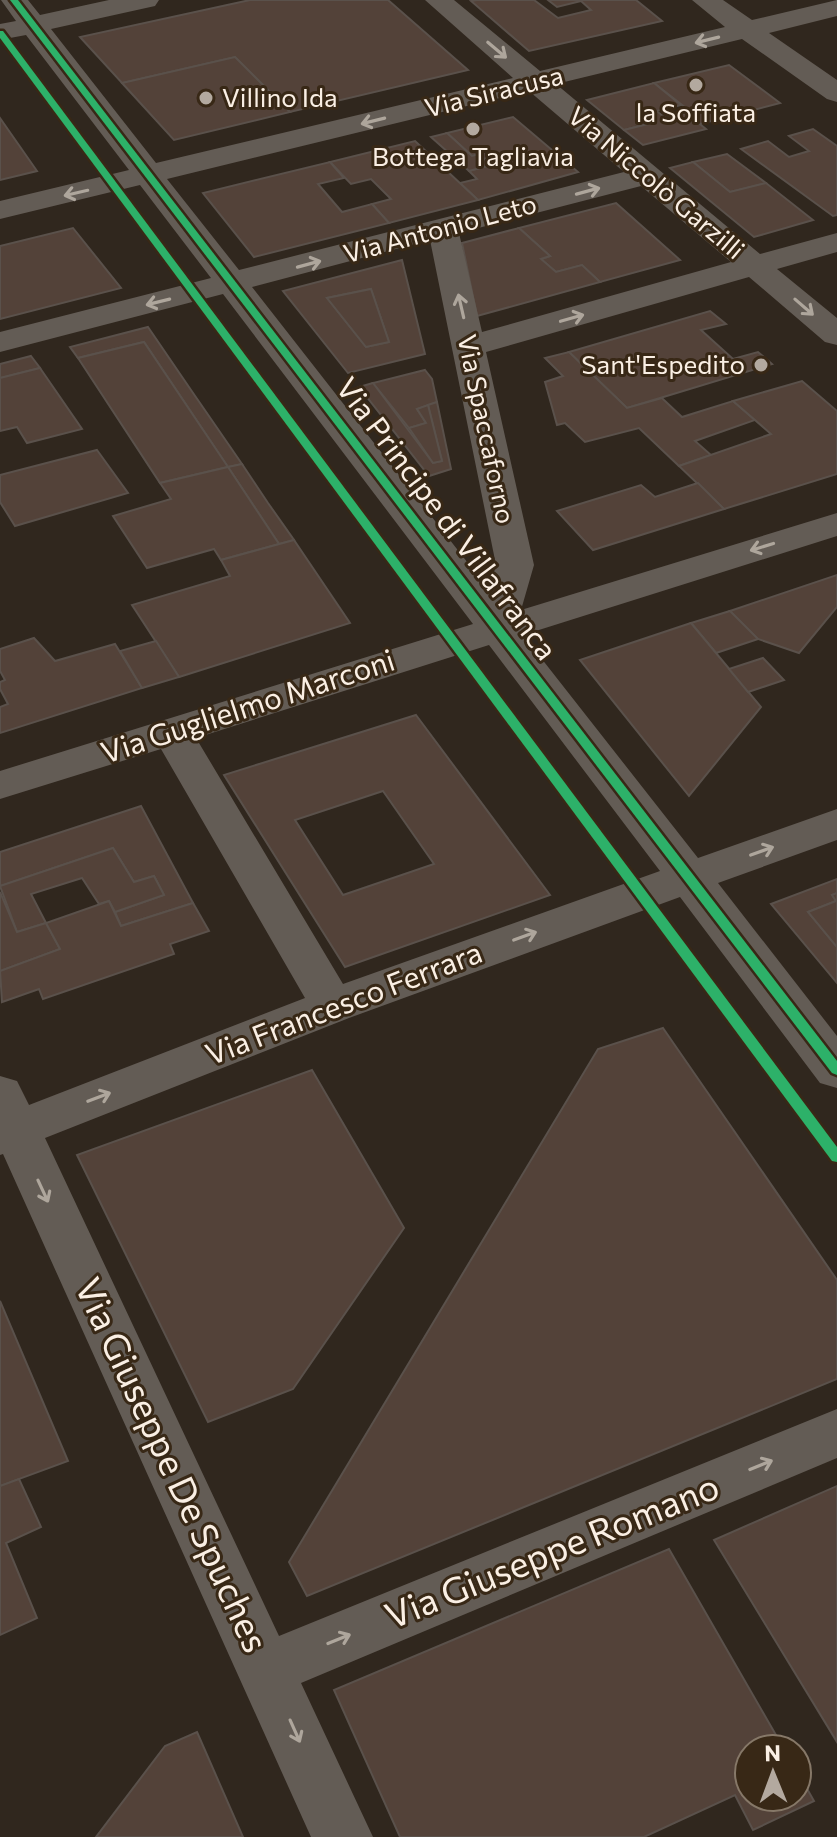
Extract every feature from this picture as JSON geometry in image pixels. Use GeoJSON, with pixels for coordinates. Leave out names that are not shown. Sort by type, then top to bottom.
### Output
{"type":"FeatureCollection","features":[{"type":"Feature","properties":{"kind":"street"},"geometry":{"type":"LineString","coordinates":[[16,19],[146,0]]}},
{"type":"Feature","properties":{"kind":"street","name":"Via Niccolò Garzilli"},"geometry":{"type":"LineString","coordinates":[[438,0],[837,335]]}},
{"type":"Feature","properties":{"kind":"street"},"geometry":{"type":"LineString","coordinates":[[705,0],[837,93]]}},
{"type":"Feature","properties":{"kind":"street","name":"Via Siracusa"},"geometry":{"type":"LineString","coordinates":[[0,210],[837,8]]}},
{"type":"Feature","properties":{"kind":"street","name":"Via Principe di Villafranca"},"geometry":{"type":"LineString","coordinates":[[16,19],[151,175],[837,1070]]}},
{"type":"Feature","properties":{"kind":"street","name":"Via Antonio Leto"},"geometry":{"type":"LineString","coordinates":[[0,342],[646,175]]}},
{"type":"Feature","properties":{"kind":"street","name":"Via Spaccaforno"},"geometry":{"type":"LineString","coordinates":[[443,229],[515,565],[496,628]]}},
{"type":"Feature","properties":{"kind":"street"},"geometry":{"type":"LineString","coordinates":[[470,346],[837,242]]}},
{"type":"Feature","properties":{"kind":"street","name":"Via Guglielmo Marconi"},"geometry":{"type":"LineString","coordinates":[[0,785],[837,524]]}},
{"type":"Feature","properties":{"kind":"street"},"geometry":{"type":"LineString","coordinates":[[172,732],[333,1006]]}},
{"type":"Feature","properties":{"kind":"street","name":"Via Francesco Ferrara"},"geometry":{"type":"LineString","coordinates":[[5,1120],[333,1006],[837,824]]}},
{"type":"Feature","properties":{"kind":"street","name":"Via Giuseppe De Spuches"},"geometry":{"type":"LineString","coordinates":[[5,1120],[267,1669],[342,1837]]}},
{"type":"Feature","properties":{"kind":"street","name":"Via Giuseppe Romano"},"geometry":{"type":"LineString","coordinates":[[267,1669],[837,1433]]}},
{"type":"Feature","properties":{"kind":"building"},"geometry":{"type":"Polygon","coordinates":[[[250,0],[388,0],[468,70],[290,112],[235,57],[122,83],[80,37],[250,0]]]}},
{"type":"Feature","properties":{"kind":"building"},"geometry":{"type":"Polygon","coordinates":[[[534,0],[558,18],[591,10],[581,1],[557,7],[548,0],[636,0],[662,21],[529,51],[471,1],[534,0]]]}},
{"type":"Feature","properties":{"kind":"building","name":"Villino Ida"},"geometry":{"type":"Polygon","coordinates":[[[235,57],[290,112],[174,140],[122,83],[235,57]]]}},
{"type":"Feature","properties":{"kind":"building"},"geometry":{"type":"Polygon","coordinates":[[[729,65],[780,103],[700,124],[686,113],[691,112],[654,83],[729,65]]]}},
{"type":"Feature","properties":{"kind":"building"},"geometry":{"type":"Polygon","coordinates":[[[654,83],[681,105],[657,111],[652,108],[638,111],[652,123],[624,130],[587,100],[654,83]]]}},
{"type":"Feature","properties":{"kind":"building"},"geometry":{"type":"Polygon","coordinates":[[[652,108],[666,118],[686,113],[706,129],[643,145],[624,130],[652,123],[638,111],[652,108]]]}},
{"type":"Feature","properties":{"kind":"building"},"geometry":{"type":"Polygon","coordinates":[[[513,117],[578,172],[478,200],[460,183],[477,179],[469,171],[491,165],[479,154],[472,156],[447,133],[513,117]]]}},
{"type":"Feature","properties":{"kind":"building"},"geometry":{"type":"Polygon","coordinates":[[[0,118],[37,171],[0,180],[0,118]]]}},
{"type":"Feature","properties":{"kind":"building"},"geometry":{"type":"Polygon","coordinates":[[[813,129],[837,146],[837,215],[833,216],[741,149],[768,141],[789,157],[809,151],[789,136],[813,129]]]}},
{"type":"Feature","properties":{"kind":"building"},"geometry":{"type":"Polygon","coordinates":[[[447,133],[472,156],[479,154],[491,165],[469,171],[431,137],[447,133]]]}},
{"type":"Feature","properties":{"kind":"building"},"geometry":{"type":"Polygon","coordinates":[[[415,141],[478,200],[389,223],[372,204],[391,199],[371,179],[351,184],[330,162],[415,141]]]}},
{"type":"Feature","properties":{"kind":"building"},"geometry":{"type":"Polygon","coordinates":[[[727,154],[766,183],[730,192],[693,162],[727,154]]]}},
{"type":"Feature","properties":{"kind":"building"},"geometry":{"type":"Polygon","coordinates":[[[330,162],[344,178],[318,184],[342,212],[372,204],[389,223],[254,257],[203,193],[330,162]]]}},
{"type":"Feature","properties":{"kind":"building"},"geometry":{"type":"Polygon","coordinates":[[[693,162],[730,192],[766,183],[813,220],[754,237],[670,168],[693,162]]]}},
{"type":"Feature","properties":{"kind":"building"},"geometry":{"type":"Polygon","coordinates":[[[616,203],[680,260],[600,282],[582,265],[556,272],[541,259],[550,256],[519,228],[616,203]]]}},
{"type":"Feature","properties":{"kind":"building"},"geometry":{"type":"Polygon","coordinates":[[[73,228],[121,288],[0,319],[0,246],[73,228]]]}},
{"type":"Feature","properties":{"kind":"building"},"geometry":{"type":"Polygon","coordinates":[[[519,228],[550,256],[541,259],[556,272],[582,265],[600,282],[477,316],[462,243],[519,228]]]}},
{"type":"Feature","properties":{"kind":"building"},"geometry":{"type":"Polygon","coordinates":[[[402,260],[425,354],[348,373],[283,291],[402,260]],[[371,289],[327,298],[366,347],[389,342],[371,289]]]}},
{"type":"Feature","properties":{"kind":"building"},"geometry":{"type":"Polygon","coordinates":[[[371,289],[389,342],[366,347],[327,298],[371,289]]]}},
{"type":"Feature","properties":{"kind":"building"},"geometry":{"type":"Polygon","coordinates":[[[710,311],[726,324],[701,330],[733,359],[758,352],[772,364],[627,408],[569,352],[710,311]]]}},
{"type":"Feature","properties":{"kind":"building"},"geometry":{"type":"Polygon","coordinates":[[[148,327],[242,464],[228,467],[144,342],[78,358],[70,347],[148,327]]]}},
{"type":"Feature","properties":{"kind":"building"},"geometry":{"type":"Polygon","coordinates":[[[144,342],[228,467],[160,483],[78,358],[144,342]]]}},
{"type":"Feature","properties":{"kind":"building"},"geometry":{"type":"Polygon","coordinates":[[[569,352],[627,408],[662,398],[682,417],[733,401],[755,420],[695,441],[711,455],[679,466],[639,428],[585,442],[565,423],[557,425],[545,382],[563,376],[545,358],[569,352]]]}},
{"type":"Feature","properties":{"kind":"building"},"geometry":{"type":"Polygon","coordinates":[[[31,356],[40,368],[0,378],[0,364],[31,356]]]}},
{"type":"Feature","properties":{"kind":"building"},"geometry":{"type":"Polygon","coordinates":[[[40,368],[82,429],[27,443],[17,427],[0,431],[0,378],[40,368]]]}},
{"type":"Feature","properties":{"kind":"building"},"geometry":{"type":"Polygon","coordinates":[[[425,370],[432,379],[437,402],[417,409],[426,423],[409,428],[373,383],[425,370]]]}},
{"type":"Feature","properties":{"kind":"building"},"geometry":{"type":"Polygon","coordinates":[[[802,381],[837,411],[837,474],[724,509],[679,466],[771,434],[733,401],[802,381]]]}},
{"type":"Feature","properties":{"kind":"building"},"geometry":{"type":"Polygon","coordinates":[[[373,383],[433,463],[442,461],[428,405],[437,402],[451,469],[429,476],[359,387],[373,383]]]}},
{"type":"Feature","properties":{"kind":"building"},"geometry":{"type":"Polygon","coordinates":[[[428,405],[442,461],[433,463],[409,428],[426,423],[417,409],[428,405]]]}},
{"type":"Feature","properties":{"kind":"building"},"geometry":{"type":"Polygon","coordinates":[[[97,450],[128,493],[15,526],[0,502],[0,475],[97,450]]]}},
{"type":"Feature","properties":{"kind":"building"},"geometry":{"type":"Polygon","coordinates":[[[242,464],[294,540],[279,544],[228,467],[242,464]]]}},
{"type":"Feature","properties":{"kind":"building"},"geometry":{"type":"Polygon","coordinates":[[[228,467],[279,544],[221,560],[214,549],[147,568],[113,516],[171,499],[160,483],[228,467]]]}},
{"type":"Feature","properties":{"kind":"building"},"geometry":{"type":"Polygon","coordinates":[[[698,483],[724,509],[593,550],[557,511],[641,485],[655,497],[698,483]]]}},
{"type":"Feature","properties":{"kind":"building"},"geometry":{"type":"Polygon","coordinates":[[[294,540],[350,623],[179,677],[132,605],[230,576],[221,560],[294,540]]]}},
{"type":"Feature","properties":{"kind":"building"},"geometry":{"type":"Polygon","coordinates":[[[837,575],[837,607],[799,653],[758,639],[730,611],[837,575]]]}},
{"type":"Feature","properties":{"kind":"building"},"geometry":{"type":"Polygon","coordinates":[[[730,611],[758,639],[716,653],[691,623],[730,611]]]}},
{"type":"Feature","properties":{"kind":"building"},"geometry":{"type":"Polygon","coordinates":[[[691,623],[761,707],[689,796],[580,660],[691,623]]]}},
{"type":"Feature","properties":{"kind":"building"},"geometry":{"type":"Polygon","coordinates":[[[34,638],[55,661],[115,644],[142,688],[0,733],[0,707],[8,704],[0,689],[0,682],[5,680],[0,671],[0,649],[34,638]]]}},
{"type":"Feature","properties":{"kind":"building"},"geometry":{"type":"Polygon","coordinates":[[[156,641],[179,677],[142,688],[120,651],[156,641]]]}},
{"type":"Feature","properties":{"kind":"building"},"geometry":{"type":"Polygon","coordinates":[[[763,658],[784,680],[748,692],[729,669],[763,658]]]}},
{"type":"Feature","properties":{"kind":"building"},"geometry":{"type":"Polygon","coordinates":[[[416,715],[550,895],[345,967],[224,775],[416,715]],[[383,791],[295,820],[343,895],[434,864],[383,791]]]}},
{"type":"Feature","properties":{"kind":"building"},"geometry":{"type":"Polygon","coordinates":[[[141,806],[193,903],[121,926],[115,912],[164,895],[154,876],[134,882],[113,848],[0,886],[0,852],[141,806]]]}},
{"type":"Feature","properties":{"kind":"building"},"geometry":{"type":"Polygon","coordinates":[[[113,848],[134,882],[154,876],[164,895],[115,912],[109,901],[99,904],[82,878],[31,894],[46,923],[17,932],[0,886],[113,848]]]}},
{"type":"Feature","properties":{"kind":"building"},"geometry":{"type":"Polygon","coordinates":[[[837,879],[837,893],[832,895],[836,901],[808,912],[837,947],[837,983],[771,904],[837,879]]]}},
{"type":"Feature","properties":{"kind":"building"},"geometry":{"type":"Polygon","coordinates":[[[0,892],[17,932],[46,923],[60,949],[0,971],[0,892]]]}},
{"type":"Feature","properties":{"kind":"building"},"geometry":{"type":"Polygon","coordinates":[[[837,893],[837,947],[808,912],[836,901],[832,895],[837,893]]]}},
{"type":"Feature","properties":{"kind":"building"},"geometry":{"type":"Polygon","coordinates":[[[109,901],[121,926],[193,903],[209,931],[170,944],[174,954],[43,999],[39,989],[2,1002],[0,971],[60,949],[46,923],[109,901]]]}},
{"type":"Feature","properties":{"kind":"building"},"geometry":{"type":"Polygon","coordinates":[[[663,1028],[837,1280],[837,1379],[307,1596],[289,1562],[598,1049],[663,1028]]]}},
{"type":"Feature","properties":{"kind":"building"},"geometry":{"type":"Polygon","coordinates":[[[312,1070],[404,1228],[293,1389],[208,1422],[77,1155],[312,1070]]]}},
{"type":"Feature","properties":{"kind":"building"},"geometry":{"type":"Polygon","coordinates":[[[0,1301],[68,1461],[0,1486],[0,1301]]]}},
{"type":"Feature","properties":{"kind":"building"},"geometry":{"type":"Polygon","coordinates":[[[19,1479],[41,1527],[6,1543],[37,1618],[0,1635],[0,1486],[19,1479]]]}},
{"type":"Feature","properties":{"kind":"building"},"geometry":{"type":"Polygon","coordinates":[[[837,1486],[837,1742],[714,1540],[837,1486]]]}},
{"type":"Feature","properties":{"kind":"building"},"geometry":{"type":"Polygon","coordinates":[[[669,1549],[775,1733],[733,1733],[733,1796],[644,1837],[400,1837],[334,1690],[669,1549]]]}},
{"type":"Feature","properties":{"kind":"building"},"geometry":{"type":"Polygon","coordinates":[[[197,1732],[243,1837],[96,1837],[165,1746],[197,1732]]]}},
{"type":"Feature","properties":{"kind":"building"},"geometry":{"type":"Polygon","coordinates":[[[744,1813],[789,1813],[753,1830],[744,1813]]]}},
{"type":"Feature","properties":{"kind":"cycle path"},"geometry":{"type":"LineString","coordinates":[[14,0],[837,1070]]}},
{"type":"Feature","properties":{"kind":"cycle path"},"geometry":{"type":"LineString","coordinates":[[0,33],[837,1157]]}},
{"type":"Feature","properties":{"kind":"place","name":"la Soffiata"},"geometry":{"type":"Point","coordinates":[696,85]}},
{"type":"Feature","properties":{"kind":"place","name":"Villino Ida"},"geometry":{"type":"Point","coordinates":[206,98]}},
{"type":"Feature","properties":{"kind":"place","name":"Bottega Tagliavia"},"geometry":{"type":"Point","coordinates":[473,129]}},
{"type":"Feature","properties":{"kind":"place","name":"Sant'Espedito"},"geometry":{"type":"Point","coordinates":[761,365]}}]}
